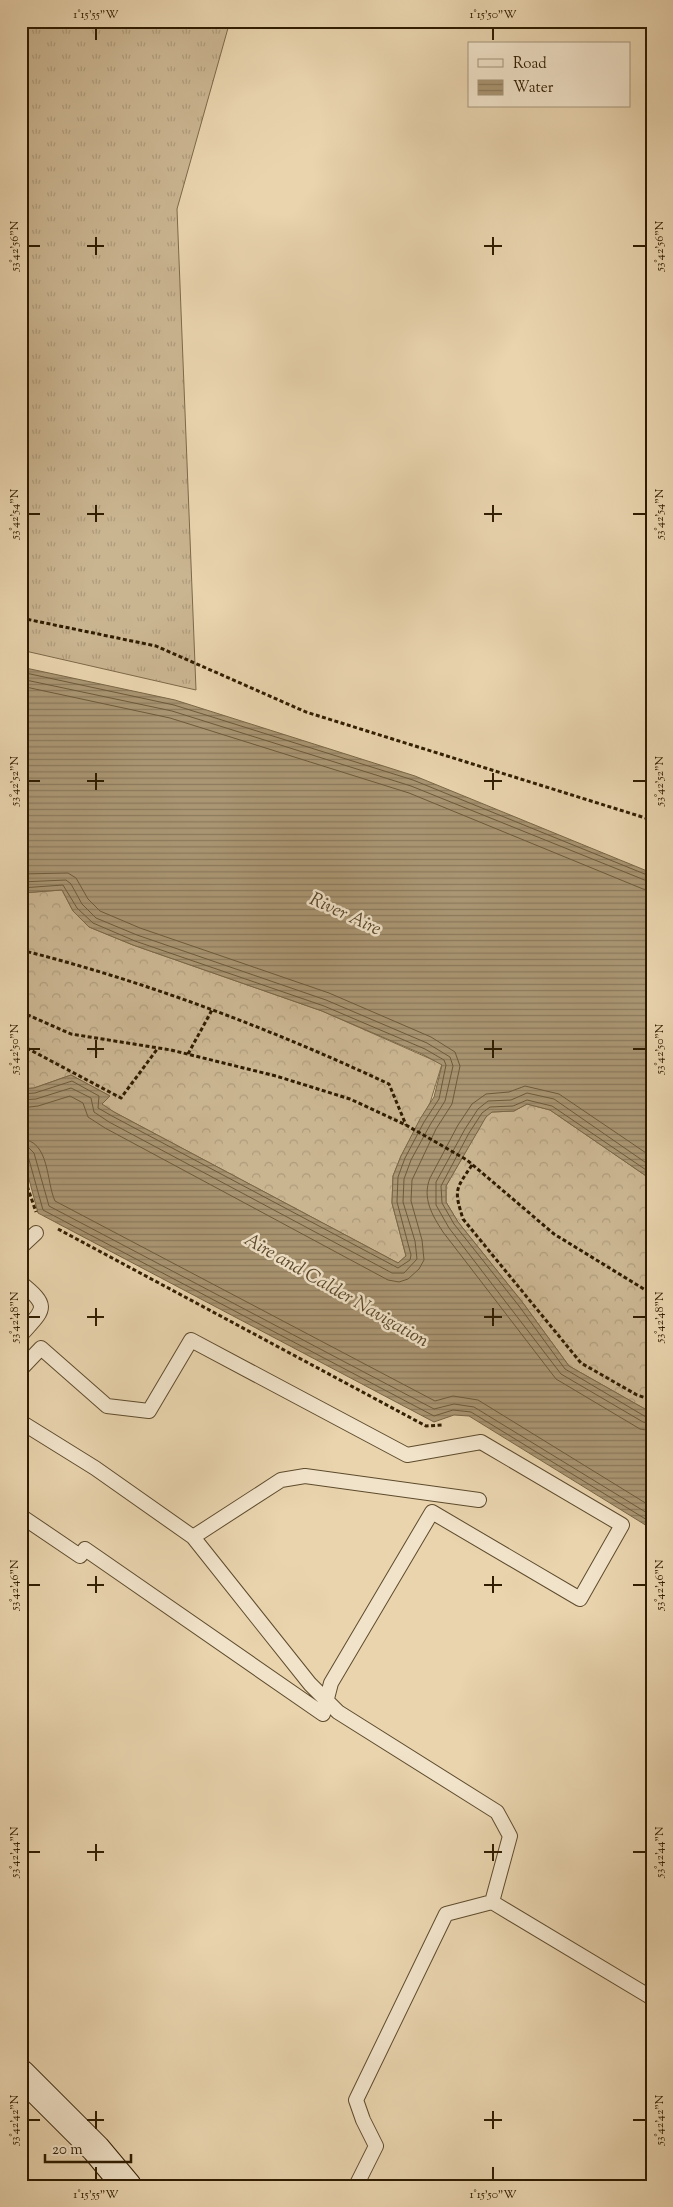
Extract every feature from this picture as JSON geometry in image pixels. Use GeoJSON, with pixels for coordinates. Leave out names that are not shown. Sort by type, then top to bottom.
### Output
{"type":"FeatureCollection","features":[{"type":"Feature","properties":{"kind":"main road"},"geometry":{"type":"LineString","coordinates":[[21,2074],[96,2149],[127,2186]]}},
{"type":"Feature","properties":{"kind":"lane"},"geometry":{"type":"LineString","coordinates":[[21,1247],[36,1233]]}},
{"type":"Feature","properties":{"kind":"lane"},"geometry":{"type":"LineString","coordinates":[[21,1283],[38,1297],[41,1306],[40,1314],[21,1335]]}},
{"type":"Feature","properties":{"kind":"lane"},"geometry":{"type":"LineString","coordinates":[[21,1370],[41,1348],[107,1406],[148,1411],[192,1340],[407,1455],[481,1442],[622,1525],[580,1599],[432,1512],[331,1683],[323,1714],[85,1549],[80,1556],[21,1516]]}},
{"type":"Feature","properties":{"kind":"lane"},"geometry":{"type":"LineString","coordinates":[[21,1422],[94,1468],[194,1537],[310,1684],[338,1712],[497,1812],[510,1836],[492,1902]]}},
{"type":"Feature","properties":{"kind":"lane"},"geometry":{"type":"LineString","coordinates":[[194,1537],[282,1480],[305,1476],[479,1500]]}},
{"type":"Feature","properties":{"kind":"lane"},"geometry":{"type":"LineString","coordinates":[[356,2186],[376,2146],[363,2120],[356,2100],[446,1914],[492,1902],[652,1998]]}},
{"type":"Feature","properties":{"kind":"path"},"geometry":{"type":"LineString","coordinates":[[21,618],[156,646],[306,712],[652,820]]}},
{"type":"Feature","properties":{"kind":"path"},"geometry":{"type":"LineString","coordinates":[[21,950],[168,994],[323,1053],[389,1084],[406,1125]]}},
{"type":"Feature","properties":{"kind":"path"},"geometry":{"type":"LineString","coordinates":[[188,1054],[212,1010]]}},
{"type":"Feature","properties":{"kind":"path"},"geometry":{"type":"LineString","coordinates":[[21,1012],[71,1034],[188,1054],[276,1076],[341,1096],[406,1125],[467,1160],[554,1234],[652,1294]]}},
{"type":"Feature","properties":{"kind":"path"},"geometry":{"type":"LineString","coordinates":[[21,1044],[121,1098],[158,1048]]}},
{"type":"Feature","properties":{"kind":"path"},"geometry":{"type":"LineString","coordinates":[[472,1165],[458,1186],[456,1196],[463,1219],[580,1363],[637,1395],[652,1400]]}},
{"type":"Feature","properties":{"kind":"path"},"geometry":{"type":"LineString","coordinates":[[21,1168],[38,1218]]}},
{"type":"Feature","properties":{"kind":"path"},"geometry":{"type":"LineString","coordinates":[[55,1227],[426,1426],[443,1424]]}},
{"type":"Feature","properties":{"kind":"green space"},"geometry":{"type":"Polygon","coordinates":[[[21,21],[230,21],[177,209],[196,690],[21,650],[21,21]]]}},
{"type":"Feature","properties":{"kind":"green space"},"geometry":{"type":"Polygon","coordinates":[[[62,890],[73,911],[89,927],[133,945],[322,1011],[442,1064],[430,1103],[401,1156],[393,1176],[392,1203],[406,1256],[398,1263],[114,1112],[101,1104],[110,1096],[71,1075],[34,1088],[21,1089],[21,893],[62,890]]]}},
{"type":"Feature","properties":{"kind":"green space"},"geometry":{"type":"Polygon","coordinates":[[[527,1104],[550,1110],[652,1180],[652,1413],[569,1366],[523,1303],[458,1222],[446,1202],[446,1186],[486,1116],[492,1112],[514,1111],[527,1104]]]}},
{"type":"Feature","properties":{"kind":"water"},"geometry":{"type":"Polygon","coordinates":[[[21,667],[175,700],[415,776],[652,873],[652,1180],[550,1110],[527,1104],[514,1111],[492,1112],[486,1117],[446,1186],[446,1202],[458,1222],[523,1303],[569,1366],[652,1413],[652,1529],[469,1416],[454,1415],[434,1422],[38,1213],[21,1149],[21,1089],[34,1088],[71,1075],[110,1096],[102,1104],[114,1112],[398,1263],[406,1256],[392,1203],[393,1176],[420,1119],[434,1097],[442,1065],[422,1054],[322,1011],[133,945],[89,927],[73,911],[62,890],[21,893],[21,667]]]}},
{"type":"Feature","properties":{"kind":"water label","name":"River Aire"},"geometry":{"type":"Point","coordinates":[345,915]}},
{"type":"Feature","properties":{"kind":"water label","name":"Aire and Calder Navigation"},"geometry":{"type":"Point","coordinates":[336,1291]}}]}
